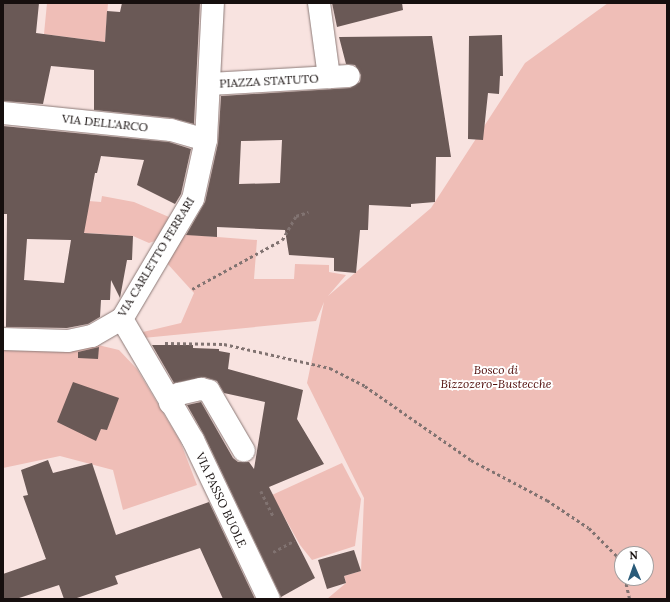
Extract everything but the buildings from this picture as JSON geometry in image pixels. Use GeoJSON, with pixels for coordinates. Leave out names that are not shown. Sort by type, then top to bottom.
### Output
{"type":"FeatureCollection","features":[{"type":"Feature","properties":{"kind":"street","name":"VIA CARLETTO FERRARI"},"geometry":{"type":"LineString","coordinates":[[3,339],[68,341],[92,336],[122,319],[193,199],[206,140],[213,3]]}},
{"type":"Feature","properties":{"kind":"street","name":"PIAZZA STATUTO"},"geometry":{"type":"LineString","coordinates":[[210,84],[339,77],[319,3]]}},
{"type":"Feature","properties":{"kind":"street","name":"VIA DELL'ARCO"},"geometry":{"type":"LineString","coordinates":[[3,113],[171,130],[206,140]]}},
{"type":"Feature","properties":{"kind":"street","name":"VIA PASSO BUOLE"},"geometry":{"type":"LineString","coordinates":[[122,319],[193,440],[269,599]]}},
{"type":"Feature","properties":{"kind":"street"},"geometry":{"type":"LineString","coordinates":[[170,403],[179,394],[201,389],[209,391],[244,451]]}},
{"type":"Feature","properties":{"kind":"path"},"geometry":{"type":"LineString","coordinates":[[192,289],[282,240],[296,216],[308,212]]}},
{"type":"Feature","properties":{"kind":"path"},"geometry":{"type":"LineString","coordinates":[[135,343],[224,344],[330,368],[365,386],[471,460],[547,500],[589,528],[614,553]]}},
{"type":"Feature","properties":{"kind":"path"},"geometry":{"type":"LineString","coordinates":[[261,491],[273,516]]}},
{"type":"Feature","properties":{"kind":"path"},"geometry":{"type":"LineString","coordinates":[[270,553],[294,541]]}},
{"type":"Feature","properties":{"kind":"path"},"geometry":{"type":"LineString","coordinates":[[627,586],[630,599]]}},
{"type":"Feature","properties":{"kind":"green space"},"geometry":{"type":"Polygon","coordinates":[[[47,3],[108,3],[105,42],[44,34],[47,3]]]}},
{"type":"Feature","properties":{"kind":"green space","name":"Bosco di Bizzozero-Bustecche"},"geometry":{"type":"Polygon","coordinates":[[[608,3],[667,3],[667,599],[327,599],[346,583],[344,576],[361,571],[364,498],[307,383],[324,302],[316,321],[143,338],[143,332],[181,323],[194,293],[165,261],[179,234],[257,240],[254,279],[294,279],[295,264],[329,265],[329,272],[346,275],[328,296],[431,208],[525,63],[608,3]]]}},
{"type":"Feature","properties":{"kind":"green space"},"geometry":{"type":"Polygon","coordinates":[[[102,196],[134,202],[169,217],[155,241],[149,243],[133,236],[72,232],[89,201],[101,202],[102,196]]]}},
{"type":"Feature","properties":{"kind":"green space"},"geometry":{"type":"Polygon","coordinates":[[[98,345],[119,350],[137,369],[180,441],[197,485],[123,510],[113,470],[60,456],[3,468],[3,346],[98,345]]]}},
{"type":"Feature","properties":{"kind":"green space"},"geometry":{"type":"Polygon","coordinates":[[[342,463],[361,499],[355,546],[312,560],[300,545],[272,495],[342,463]]]}}]}
